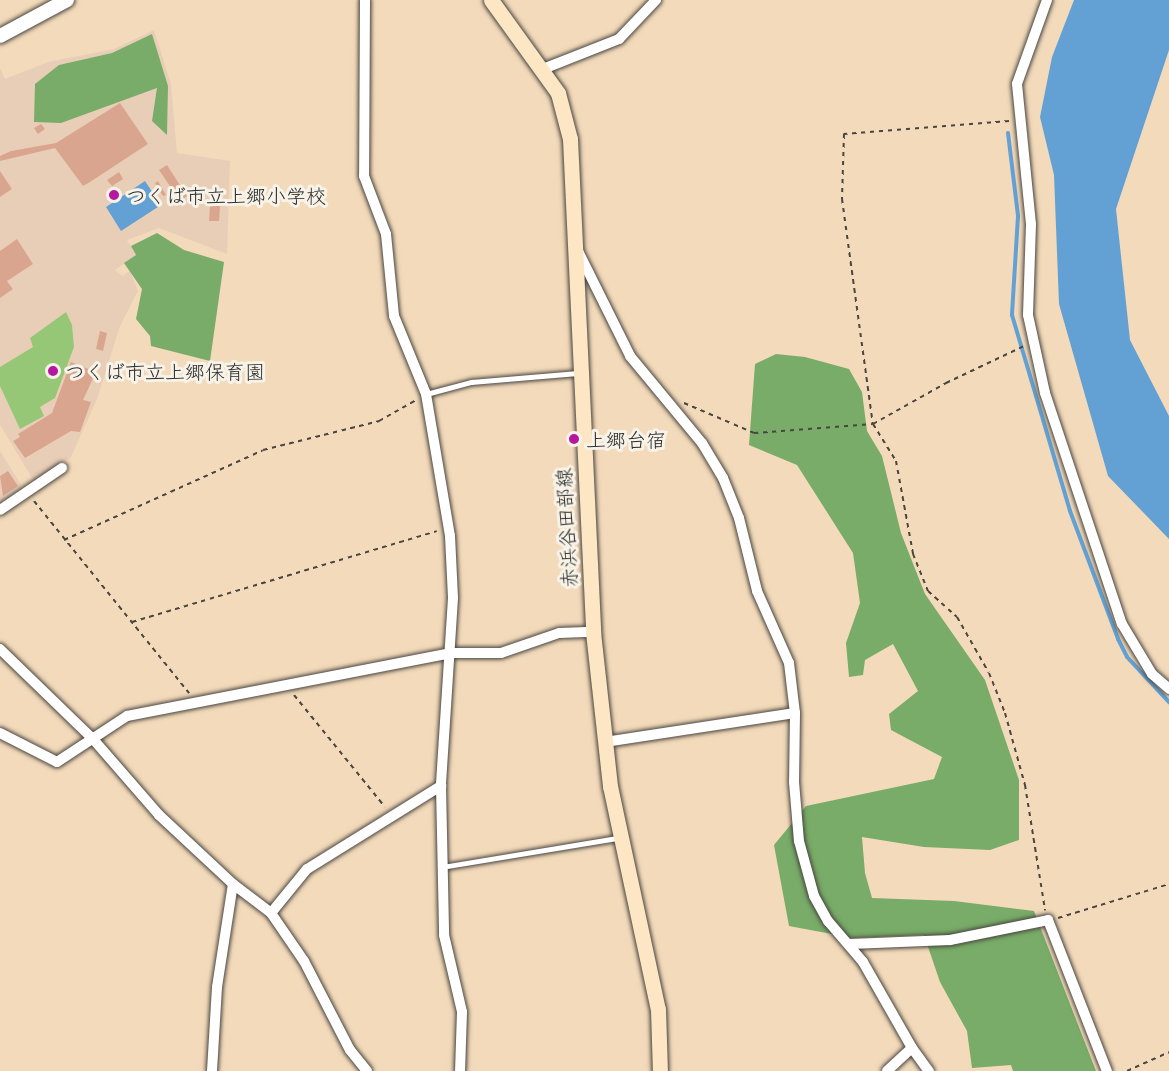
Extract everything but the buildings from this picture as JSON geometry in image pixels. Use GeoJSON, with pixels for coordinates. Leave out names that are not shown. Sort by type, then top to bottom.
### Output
{"type":"FeatureCollection","features":[{"type":"Feature","properties":{"kind":"main road","name":"赤浜谷田部線"},"geometry":{"type":"LineString","coordinates":[[491,0],[543,69],[558,93],[567,117],[577,249],[580,373],[593,632],[605,742],[620,838],[653,978],[660,1071]]}},
{"type":"Feature","properties":{"kind":"street"},"geometry":{"type":"LineString","coordinates":[[0,36],[67,0]]}},
{"type":"Feature","properties":{"kind":"street"},"geometry":{"type":"LineString","coordinates":[[365,0],[364,176],[386,234],[394,316],[426,394],[448,528],[453,598],[441,786],[442,867],[444,935],[462,1012],[460,1071]]}},
{"type":"Feature","properties":{"kind":"street"},"geometry":{"type":"LineString","coordinates":[[543,69],[619,39],[656,0]]}},
{"type":"Feature","properties":{"kind":"street"},"geometry":{"type":"LineString","coordinates":[[1047,0],[1017,84],[1031,224],[1028,315],[1045,393],[1122,624],[1152,674],[1169,689]]}},
{"type":"Feature","properties":{"kind":"street"},"geometry":{"type":"LineString","coordinates":[[577,249],[630,356],[659,388],[723,478],[739,518],[758,591],[789,663],[795,713],[794,782],[800,841],[814,896],[828,921],[850,944],[912,1048],[929,1071]]}},
{"type":"Feature","properties":{"kind":"street"},"geometry":{"type":"LineString","coordinates":[[0,510],[62,468]]}},
{"type":"Feature","properties":{"kind":"street"},"geometry":{"type":"LineString","coordinates":[[0,733],[57,762],[127,716],[288,687],[450,653],[501,653],[559,633],[593,632]]}},
{"type":"Feature","properties":{"kind":"street"},"geometry":{"type":"LineString","coordinates":[[0,649],[93,739],[159,815],[233,884],[271,913],[304,961],[350,1050],[367,1071]]}},
{"type":"Feature","properties":{"kind":"street"},"geometry":{"type":"LineString","coordinates":[[605,742],[795,713]]}},
{"type":"Feature","properties":{"kind":"street"},"geometry":{"type":"LineString","coordinates":[[271,913],[308,869],[441,786]]}},
{"type":"Feature","properties":{"kind":"street"},"geometry":{"type":"LineString","coordinates":[[212,1071],[217,987],[233,884]]}},
{"type":"Feature","properties":{"kind":"street"},"geometry":{"type":"LineString","coordinates":[[850,944],[950,940],[1048,921],[1107,1071]]}},
{"type":"Feature","properties":{"kind":"street"},"geometry":{"type":"LineString","coordinates":[[887,1071],[912,1048]]}},
{"type":"Feature","properties":{"kind":"lane"},"geometry":{"type":"LineString","coordinates":[[426,394],[471,382],[580,373]]}},
{"type":"Feature","properties":{"kind":"lane"},"geometry":{"type":"LineString","coordinates":[[442,867],[620,838]]}},
{"type":"Feature","properties":{"kind":"path"},"geometry":{"type":"LineString","coordinates":[[1021,120],[844,134],[842,199],[873,424],[896,460],[913,554],[928,591],[957,617],[989,673],[1005,713],[1025,785],[1040,893],[1048,921],[1169,884]]}},
{"type":"Feature","properties":{"kind":"path"},"geometry":{"type":"LineString","coordinates":[[659,388],[693,408],[754,433],[873,424],[946,383],[1034,342]]}},
{"type":"Feature","properties":{"kind":"path"},"geometry":{"type":"LineString","coordinates":[[64,540],[263,450],[379,421],[426,394]]}},
{"type":"Feature","properties":{"kind":"path"},"geometry":{"type":"LineString","coordinates":[[26,492],[198,704]]}},
{"type":"Feature","properties":{"kind":"path"},"geometry":{"type":"LineString","coordinates":[[132,622],[448,528]]}},
{"type":"Feature","properties":{"kind":"path"},"geometry":{"type":"LineString","coordinates":[[288,687],[392,816]]}},
{"type":"Feature","properties":{"kind":"path"},"geometry":{"type":"LineString","coordinates":[[1127,1071],[1169,1052]]}},
{"type":"Feature","properties":{"kind":"shaded area","name":"つくば市立上郷小学校"},"geometry":{"type":"Polygon","coordinates":[[[154,30],[171,84],[177,153],[230,161],[227,254],[159,228],[127,240],[136,255],[115,270],[122,276],[130,271],[138,291],[120,326],[97,399],[71,457],[34,481],[0,425],[0,68],[5,79],[48,62],[114,49],[154,30]]]}},
{"type":"Feature","properties":{"kind":"shaded area"},"geometry":{"type":"Polygon","coordinates":[[[0,451],[21,485],[20,490],[0,503],[0,451]]]}},
{"type":"Feature","properties":{"kind":"green space"},"geometry":{"type":"Polygon","coordinates":[[[152,34],[168,86],[167,135],[152,121],[157,88],[61,123],[34,122],[35,84],[59,65],[112,53],[152,34]]]}},
{"type":"Feature","properties":{"kind":"green space"},"geometry":{"type":"Polygon","coordinates":[[[157,233],[184,250],[224,262],[210,361],[151,346],[150,336],[136,319],[142,289],[124,263],[136,255],[131,246],[157,233]]]}},
{"type":"Feature","properties":{"kind":"green space"},"geometry":{"type":"Polygon","coordinates":[[[66,312],[72,325],[74,347],[55,398],[40,407],[44,416],[20,429],[0,386],[0,367],[33,347],[30,338],[66,312]]]}},
{"type":"Feature","properties":{"kind":"green space"},"geometry":{"type":"Polygon","coordinates":[[[776,354],[805,357],[849,369],[862,392],[867,431],[882,456],[901,533],[925,594],[985,680],[1019,780],[1019,840],[990,850],[924,847],[862,837],[865,873],[872,898],[954,901],[1034,911],[1096,1071],[1013,1071],[1011,1065],[972,1068],[967,1031],[940,982],[924,935],[853,938],[789,926],[774,845],[806,806],[934,779],[942,757],[891,730],[889,714],[918,691],[893,644],[865,660],[863,675],[849,677],[846,643],[860,603],[853,553],[797,465],[749,445],[755,364],[776,354]]]}},
{"type":"Feature","properties":{"kind":"water"},"geometry":{"type":"Polygon","coordinates":[[[1074,0],[1169,0],[1169,50],[1116,209],[1130,340],[1169,416],[1169,539],[1108,476],[1059,304],[1054,175],[1040,117],[1052,57],[1074,0]]]}},
{"type":"Feature","properties":{"kind":"water"},"geometry":{"type":"Polygon","coordinates":[[[145,181],[161,205],[121,231],[106,207],[145,181]]]}},
{"type":"Feature","properties":{"kind":"waterway"},"geometry":{"type":"LineString","coordinates":[[1008,133],[1018,216],[1012,315],[1070,511],[1118,639],[1127,657],[1169,702]]}},
{"type":"Feature","properties":{"kind":"place","name":"つくば市立上郷小学校"},"geometry":{"type":"Point","coordinates":[114,195]}},
{"type":"Feature","properties":{"kind":"place","name":"つくば市立上郷保育園"},"geometry":{"type":"Point","coordinates":[53,371]}},
{"type":"Feature","properties":{"kind":"place","name":"上郷台宿"},"geometry":{"type":"Point","coordinates":[574,439]}}]}
